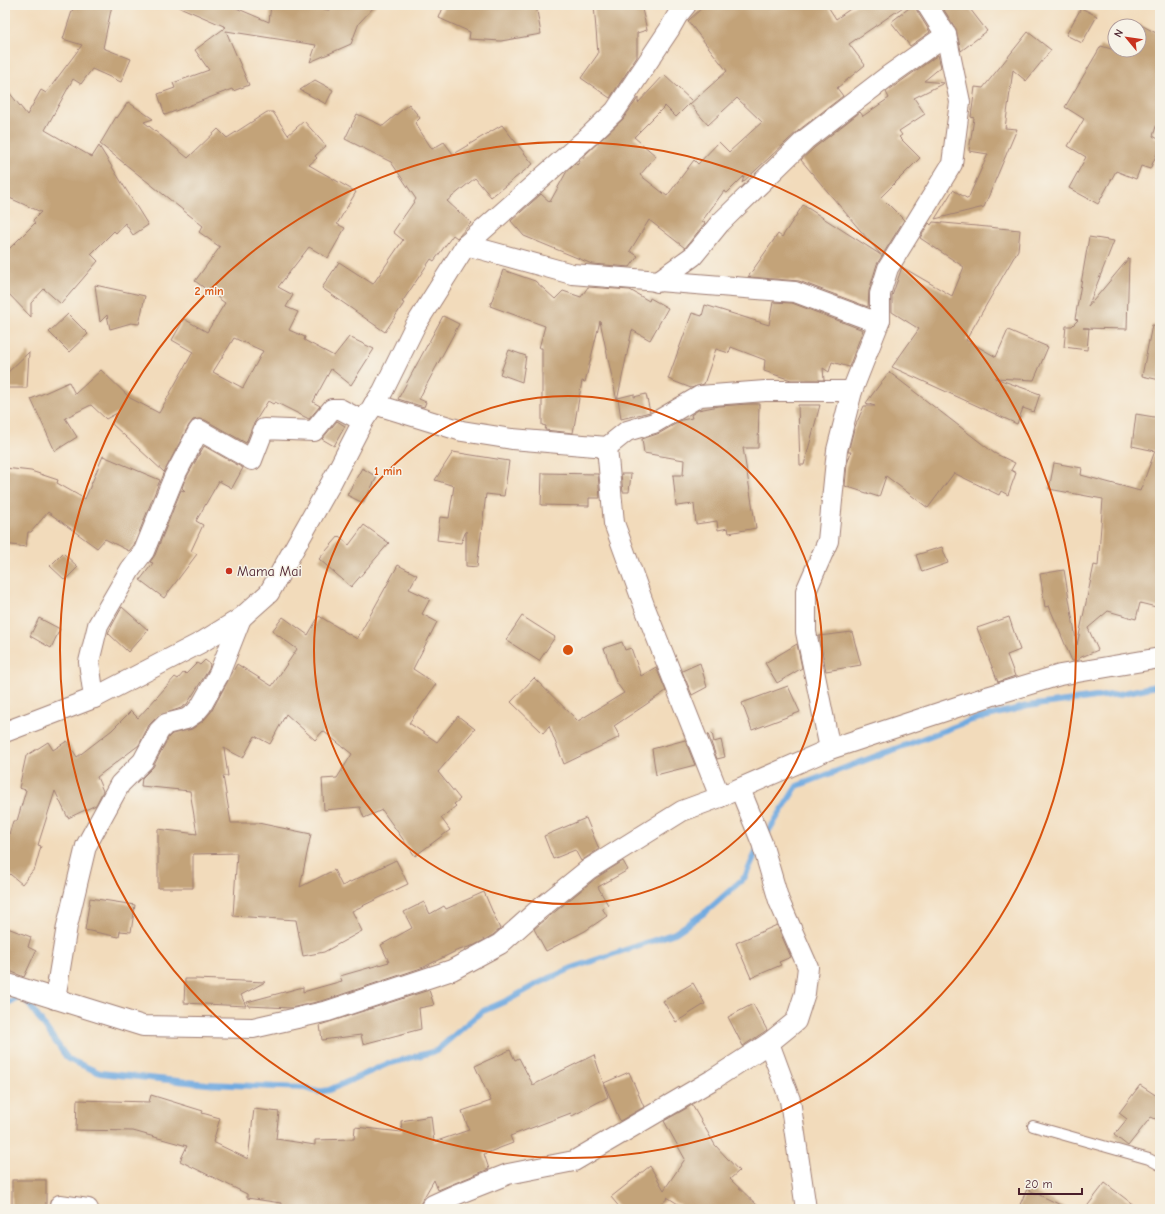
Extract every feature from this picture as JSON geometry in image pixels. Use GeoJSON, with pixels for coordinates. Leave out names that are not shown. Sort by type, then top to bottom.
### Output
{"type":"FeatureCollection","features":[{"type":"Feature","properties":{"kind":"street"},"geometry":{"type":"LineString","coordinates":[[5,732],[94,698],[202,642],[241,618],[269,593],[330,485],[363,421],[383,391],[415,326],[466,245],[589,136],[615,111],[677,16],[686,5]]}},
{"type":"Feature","properties":{"kind":"street"},"geometry":{"type":"LineString","coordinates":[[830,749],[806,632],[806,591],[828,541],[837,450],[852,391],[880,320],[880,294],[888,268],[952,164],[960,102],[946,36],[927,5]]}},
{"type":"Feature","properties":{"kind":"street"},"geometry":{"type":"LineString","coordinates":[[657,282],[693,256],[720,223],[806,139],[888,76],[946,36]]}},
{"type":"Feature","properties":{"kind":"street"},"geometry":{"type":"LineString","coordinates":[[466,245],[572,274],[795,292],[873,321],[880,320]]}},
{"type":"Feature","properties":{"kind":"street"},"geometry":{"type":"LineString","coordinates":[[374,404],[469,432],[512,439],[607,446],[627,431],[654,423],[700,396],[765,391],[852,391]]}},
{"type":"Feature","properties":{"kind":"street"},"geometry":{"type":"LineString","coordinates":[[94,698],[89,662],[98,626],[130,570],[144,551],[174,477],[199,430],[252,460],[264,429],[314,431],[332,408],[340,409],[363,421]]}},
{"type":"Feature","properties":{"kind":"street"},"geometry":{"type":"LineString","coordinates":[[607,446],[614,523],[645,608],[720,797]]}},
{"type":"Feature","properties":{"kind":"street"},"geometry":{"type":"LineString","coordinates":[[55,999],[67,926],[86,846],[120,784],[143,761],[159,731],[166,724],[186,719],[195,713],[201,706],[219,674],[241,618]]}},
{"type":"Feature","properties":{"kind":"street"},"geometry":{"type":"LineString","coordinates":[[5,983],[143,1026],[253,1028],[328,1011],[452,970],[500,944],[542,907],[589,869],[682,811],[740,789],[830,749],[1060,675],[1160,658]]}},
{"type":"Feature","properties":{"kind":"street"},"geometry":{"type":"LineString","coordinates":[[433,1208],[508,1174],[574,1161],[625,1132],[769,1043],[796,1021],[805,993],[808,967],[779,901],[762,842],[740,789]]}},
{"type":"Feature","properties":{"kind":"street"},"geometry":{"type":"LineString","coordinates":[[769,1043],[790,1100],[806,1209]]}},
{"type":"Feature","properties":{"kind":"street"},"geometry":{"type":"LineString","coordinates":[[60,1205],[88,1209]]}},
{"type":"Feature","properties":{"kind":"lane"},"geometry":{"type":"LineString","coordinates":[[1033,1126],[1149,1159],[1160,1165]]}},
{"type":"Feature","properties":{"kind":"building"},"geometry":{"type":"Polygon","coordinates":[[[74,5],[112,5],[103,48],[131,59],[121,82],[92,69],[81,84],[73,79],[45,130],[92,157],[99,146],[148,225],[133,235],[125,223],[116,233],[114,231],[91,254],[98,261],[61,304],[44,289],[31,303],[31,317],[5,290],[5,253],[35,223],[33,220],[41,212],[5,196],[5,87],[27,115],[41,90],[46,93],[82,45],[63,39],[74,5]]]}},
{"type":"Feature","properties":{"kind":"building"},"geometry":{"type":"Polygon","coordinates":[[[175,5],[229,5],[269,22],[271,5],[295,5],[329,10],[331,5],[376,5],[359,23],[351,44],[310,62],[316,45],[226,31],[249,85],[233,91],[232,89],[165,115],[158,94],[175,88],[173,83],[209,70],[195,50],[226,27],[175,5]]]}},
{"type":"Feature","properties":{"kind":"building"},"geometry":{"type":"Polygon","coordinates":[[[444,5],[536,5],[541,34],[501,41],[469,39],[470,32],[439,18],[444,5]]]}},
{"type":"Feature","properties":{"kind":"building"},"geometry":{"type":"Polygon","coordinates":[[[594,5],[641,5],[647,30],[637,33],[637,57],[610,98],[581,78],[598,54],[594,5]]]}},
{"type":"Feature","properties":{"kind":"building"},"geometry":{"type":"Polygon","coordinates":[[[705,5],[827,5],[836,19],[856,5],[906,5],[849,44],[865,65],[837,88],[843,96],[799,130],[742,183],[744,176],[727,193],[724,191],[702,221],[705,223],[685,248],[649,220],[630,251],[638,256],[630,267],[592,264],[524,236],[511,221],[541,194],[550,202],[567,171],[575,163],[577,165],[586,154],[623,119],[638,98],[638,103],[664,75],[692,101],[676,117],[665,106],[634,137],[656,156],[640,175],[667,196],[694,160],[698,164],[719,142],[729,152],[762,122],[737,98],[708,125],[690,104],[727,71],[688,21],[705,5]]]}},
{"type":"Feature","properties":{"kind":"building"},"geometry":{"type":"Polygon","coordinates":[[[913,5],[916,5],[917,11],[930,32],[910,46],[891,22],[913,5]]]}},
{"type":"Feature","properties":{"kind":"building"},"geometry":{"type":"Polygon","coordinates":[[[951,5],[967,5],[987,31],[961,51],[956,29],[944,10],[951,5]]]}},
{"type":"Feature","properties":{"kind":"building"},"geometry":{"type":"Polygon","coordinates":[[[1081,8],[1097,16],[1082,43],[1066,35],[1081,8]]]}},
{"type":"Feature","properties":{"kind":"building"},"geometry":{"type":"Polygon","coordinates":[[[1147,28],[1160,35],[1160,114],[1153,136],[1160,140],[1160,147],[1150,169],[1141,166],[1136,179],[1116,171],[1098,204],[1069,188],[1086,157],[1068,146],[1084,119],[1065,107],[1101,46],[1107,48],[1107,58],[1147,58],[1147,28]]]}},
{"type":"Feature","properties":{"kind":"building"},"geometry":{"type":"Polygon","coordinates":[[[1028,32],[1051,50],[1026,81],[1013,70],[1005,128],[1017,129],[984,207],[935,219],[953,190],[968,199],[988,154],[969,151],[974,118],[971,117],[975,87],[983,88],[1028,32]]]}},
{"type":"Feature","properties":{"kind":"building"},"geometry":{"type":"Polygon","coordinates":[[[938,55],[941,67],[924,81],[944,83],[914,98],[925,114],[899,131],[902,135],[899,137],[920,158],[881,197],[904,220],[877,264],[869,291],[868,307],[799,281],[748,277],[778,234],[782,237],[803,205],[881,255],[801,160],[860,112],[863,116],[889,98],[886,92],[938,55]]]}},
{"type":"Feature","properties":{"kind":"building"},"geometry":{"type":"Polygon","coordinates":[[[315,80],[333,90],[326,104],[300,90],[315,80]]]}},
{"type":"Feature","properties":{"kind":"building"},"geometry":{"type":"Polygon","coordinates":[[[128,102],[153,119],[144,122],[188,158],[218,129],[227,138],[267,112],[273,112],[288,135],[304,121],[326,146],[315,156],[317,158],[309,165],[356,192],[337,224],[345,228],[328,258],[309,247],[278,287],[293,295],[286,307],[298,312],[289,330],[305,337],[304,340],[334,356],[349,337],[374,349],[351,385],[331,369],[313,402],[320,406],[309,419],[275,402],[273,404],[268,401],[253,425],[246,443],[205,420],[193,420],[164,472],[112,424],[117,413],[106,419],[91,405],[65,418],[77,437],[55,451],[31,399],[69,382],[75,394],[101,370],[130,398],[159,413],[193,352],[172,340],[184,319],[207,332],[225,303],[195,281],[220,247],[199,232],[203,226],[100,144],[116,117],[117,118],[128,102]],[[234,338],[213,372],[243,388],[263,351],[234,338]]]}},
{"type":"Feature","properties":{"kind":"building"},"geometry":{"type":"Polygon","coordinates":[[[409,104],[420,118],[415,123],[432,149],[444,142],[453,154],[502,125],[533,164],[491,197],[475,178],[447,201],[471,223],[457,238],[453,235],[434,261],[431,259],[402,302],[404,303],[385,332],[322,288],[339,262],[373,284],[403,240],[393,232],[416,199],[391,162],[345,139],[357,114],[383,126],[409,104]]]}},
{"type":"Feature","properties":{"kind":"building"},"geometry":{"type":"Polygon","coordinates":[[[933,222],[1020,230],[1018,250],[966,340],[996,357],[1008,330],[1048,347],[1034,380],[995,378],[1040,394],[1034,412],[1023,408],[1017,424],[892,367],[919,329],[892,312],[892,296],[902,267],[952,296],[964,267],[920,238],[929,223],[931,225],[933,222]]]}},
{"type":"Feature","properties":{"kind":"building"},"geometry":{"type":"Polygon","coordinates":[[[1089,237],[1114,241],[1088,307],[1129,258],[1127,329],[1089,328],[1087,350],[1064,347],[1066,326],[1072,326],[1078,320],[1075,319],[1089,237]]]}},
{"type":"Feature","properties":{"kind":"building"},"geometry":{"type":"Polygon","coordinates":[[[503,270],[535,281],[555,299],[563,291],[581,297],[588,287],[630,290],[649,301],[650,298],[668,308],[650,340],[632,330],[617,401],[600,321],[585,382],[582,381],[573,433],[545,430],[546,426],[542,425],[542,348],[539,348],[545,326],[490,306],[503,270]]]}},
{"type":"Feature","properties":{"kind":"building"},"geometry":{"type":"Polygon","coordinates":[[[95,285],[145,296],[139,324],[131,323],[110,329],[107,315],[100,322],[95,285]]]}},
{"type":"Feature","properties":{"kind":"building"},"geometry":{"type":"Polygon","coordinates":[[[773,302],[792,303],[863,330],[849,367],[832,362],[829,372],[823,368],[824,380],[791,380],[764,371],[765,360],[731,347],[729,353],[716,349],[704,384],[691,388],[668,379],[692,313],[702,316],[705,305],[769,325],[773,302]]]}},
{"type":"Feature","properties":{"kind":"building"},"geometry":{"type":"Polygon","coordinates":[[[68,314],[88,334],[69,352],[49,332],[68,314]]]}},
{"type":"Feature","properties":{"kind":"building"},"geometry":{"type":"Polygon","coordinates":[[[443,316],[459,324],[419,399],[426,402],[424,407],[398,399],[443,316]]]}},
{"type":"Feature","properties":{"kind":"building"},"geometry":{"type":"Polygon","coordinates":[[[1152,325],[1160,326],[1160,380],[1142,376],[1152,325]]]}},
{"type":"Feature","properties":{"kind":"building"},"geometry":{"type":"Polygon","coordinates":[[[509,350],[526,356],[522,382],[500,374],[509,350]]]}},
{"type":"Feature","properties":{"kind":"building"},"geometry":{"type":"Polygon","coordinates":[[[29,352],[27,388],[5,388],[5,375],[29,352]]]}},
{"type":"Feature","properties":{"kind":"building"},"geometry":{"type":"Polygon","coordinates":[[[889,372],[994,453],[1015,463],[1011,470],[1016,473],[1008,495],[1001,491],[999,495],[954,473],[928,508],[886,476],[879,497],[845,486],[847,464],[851,452],[848,452],[854,429],[864,406],[875,406],[866,403],[889,372]]]}},
{"type":"Feature","properties":{"kind":"building"},"geometry":{"type":"Polygon","coordinates":[[[634,394],[634,397],[646,394],[650,412],[621,419],[618,398],[634,394]]]}},
{"type":"Feature","properties":{"kind":"building"},"geometry":{"type":"Polygon","coordinates":[[[759,404],[758,448],[743,448],[756,528],[729,533],[728,528],[718,530],[717,521],[696,524],[694,504],[676,506],[673,475],[683,475],[684,460],[644,453],[642,439],[660,433],[682,420],[692,418],[691,415],[698,410],[719,406],[759,404]]]}},
{"type":"Feature","properties":{"kind":"building"},"geometry":{"type":"Polygon","coordinates":[[[798,405],[820,405],[804,465],[800,465],[798,405]]]}},
{"type":"Feature","properties":{"kind":"building"},"geometry":{"type":"Polygon","coordinates":[[[1136,414],[1160,418],[1160,608],[1140,603],[1136,619],[1108,611],[1088,628],[1098,650],[1079,658],[1079,660],[1072,661],[1049,606],[1045,607],[1040,574],[1064,570],[1077,645],[1094,565],[1098,566],[1103,499],[1049,489],[1054,463],[1082,468],[1081,475],[1140,491],[1155,451],[1132,446],[1136,414]]]}},
{"type":"Feature","properties":{"kind":"building"},"geometry":{"type":"Polygon","coordinates":[[[337,421],[345,426],[334,446],[322,439],[337,421]]]}},
{"type":"Feature","properties":{"kind":"building"},"geometry":{"type":"Polygon","coordinates":[[[204,446],[243,468],[232,488],[219,481],[196,521],[203,525],[191,551],[197,554],[164,598],[140,580],[153,563],[150,562],[155,555],[181,490],[185,491],[182,488],[184,482],[204,446]]]}},
{"type":"Feature","properties":{"kind":"building"},"geometry":{"type":"Polygon","coordinates":[[[453,452],[509,461],[504,496],[486,494],[477,567],[466,566],[466,531],[461,543],[437,540],[440,517],[449,518],[454,486],[435,480],[453,452]]]}},
{"type":"Feature","properties":{"kind":"building"},"geometry":{"type":"Polygon","coordinates":[[[103,456],[160,480],[134,545],[129,551],[105,539],[97,548],[48,512],[31,532],[28,532],[26,547],[5,544],[5,468],[31,471],[58,480],[57,483],[85,499],[103,456]]]}},
{"type":"Feature","properties":{"kind":"building"},"geometry":{"type":"Polygon","coordinates":[[[362,468],[377,477],[363,503],[347,495],[362,468]]]}},
{"type":"Feature","properties":{"kind":"building"},"geometry":{"type":"Polygon","coordinates":[[[542,473],[598,474],[600,498],[589,498],[589,506],[541,505],[542,473]]]}},
{"type":"Feature","properties":{"kind":"building"},"geometry":{"type":"Polygon","coordinates":[[[621,474],[631,474],[629,492],[623,492],[621,474]]]}},
{"type":"Feature","properties":{"kind":"building"},"geometry":{"type":"Polygon","coordinates":[[[364,525],[389,543],[351,587],[319,559],[339,536],[349,545],[364,525]]]}},
{"type":"Feature","properties":{"kind":"building"},"geometry":{"type":"Polygon","coordinates":[[[942,547],[948,563],[922,572],[916,555],[942,547]]]}},
{"type":"Feature","properties":{"kind":"building"},"geometry":{"type":"Polygon","coordinates":[[[63,553],[78,567],[65,580],[50,566],[63,553]]]}},
{"type":"Feature","properties":{"kind":"building"},"geometry":{"type":"Polygon","coordinates":[[[398,565],[417,575],[409,589],[430,599],[422,614],[437,622],[413,669],[436,684],[409,723],[437,742],[458,716],[475,729],[438,772],[460,799],[454,804],[456,806],[441,818],[450,830],[415,856],[382,810],[364,818],[360,807],[324,810],[322,779],[337,778],[352,754],[323,731],[315,740],[286,714],[270,744],[255,736],[243,758],[224,748],[228,776],[223,776],[231,823],[258,823],[311,834],[300,887],[334,870],[342,886],[396,860],[408,884],[352,911],[362,931],[324,952],[303,956],[296,920],[233,916],[237,853],[193,854],[193,888],[158,888],[158,829],[197,834],[190,791],[141,786],[142,778],[153,767],[168,738],[172,734],[192,729],[204,720],[211,712],[237,664],[272,686],[297,649],[272,631],[283,617],[308,635],[319,616],[357,639],[398,565]]]}},
{"type":"Feature","properties":{"kind":"building"},"geometry":{"type":"Polygon","coordinates":[[[122,607],[148,630],[128,652],[108,633],[122,607]]]}},
{"type":"Feature","properties":{"kind":"building"},"geometry":{"type":"Polygon","coordinates":[[[522,616],[555,637],[539,661],[506,640],[522,616]]]}},
{"type":"Feature","properties":{"kind":"building"},"geometry":{"type":"Polygon","coordinates":[[[1009,617],[1020,650],[1007,655],[1015,676],[998,682],[977,628],[1009,617]]]}},
{"type":"Feature","properties":{"kind":"building"},"geometry":{"type":"Polygon","coordinates":[[[39,618],[60,629],[51,648],[30,636],[39,618]]]}},
{"type":"Feature","properties":{"kind":"building"},"geometry":{"type":"Polygon","coordinates":[[[852,632],[861,665],[826,671],[819,636],[852,632]]]}},
{"type":"Feature","properties":{"kind":"building"},"geometry":{"type":"Polygon","coordinates":[[[622,642],[625,650],[631,648],[641,676],[656,667],[666,691],[614,726],[620,737],[564,764],[549,726],[543,733],[511,702],[534,678],[578,721],[624,693],[616,682],[604,648],[622,642]]]}},
{"type":"Feature","properties":{"kind":"building"},"geometry":{"type":"Polygon","coordinates":[[[797,644],[802,668],[777,683],[765,663],[797,644]]]}},
{"type":"Feature","properties":{"kind":"building"},"geometry":{"type":"Polygon","coordinates":[[[205,660],[210,664],[209,669],[187,704],[181,708],[158,716],[149,725],[139,745],[97,777],[103,791],[96,805],[68,818],[55,791],[38,845],[41,846],[35,868],[22,884],[5,870],[5,848],[13,821],[17,821],[26,790],[19,788],[26,756],[48,742],[53,750],[67,741],[77,757],[112,730],[131,711],[138,718],[175,677],[178,679],[184,672],[186,674],[197,663],[200,665],[205,660]]]}},
{"type":"Feature","properties":{"kind":"building"},"geometry":{"type":"Polygon","coordinates":[[[700,663],[707,687],[692,695],[682,671],[700,663]]]}},
{"type":"Feature","properties":{"kind":"building"},"geometry":{"type":"Polygon","coordinates":[[[788,686],[800,712],[752,730],[742,703],[788,686]]]}},
{"type":"Feature","properties":{"kind":"building"},"geometry":{"type":"Polygon","coordinates":[[[712,733],[714,742],[721,740],[725,757],[717,759],[708,734],[712,733]]]}},
{"type":"Feature","properties":{"kind":"building"},"geometry":{"type":"Polygon","coordinates":[[[685,740],[695,765],[656,775],[652,749],[685,740]]]}},
{"type":"Feature","properties":{"kind":"building"},"geometry":{"type":"Polygon","coordinates":[[[586,818],[599,849],[581,861],[575,850],[553,859],[544,836],[586,818]]]}},
{"type":"Feature","properties":{"kind":"building"},"geometry":{"type":"Polygon","coordinates":[[[623,861],[628,870],[598,887],[608,905],[602,908],[607,916],[585,931],[546,951],[534,929],[596,878],[623,861]]]}},
{"type":"Feature","properties":{"kind":"building"},"geometry":{"type":"Polygon","coordinates":[[[484,892],[500,929],[493,935],[475,945],[456,951],[424,967],[325,1000],[291,1008],[248,1006],[247,1002],[303,987],[303,992],[342,981],[340,976],[389,962],[381,945],[412,928],[404,912],[424,902],[430,914],[444,906],[446,909],[484,892]]]}},
{"type":"Feature","properties":{"kind":"building"},"geometry":{"type":"Polygon","coordinates":[[[90,898],[135,905],[131,932],[120,931],[119,937],[85,930],[90,898]]]}},
{"type":"Feature","properties":{"kind":"building"},"geometry":{"type":"Polygon","coordinates":[[[777,925],[791,957],[779,962],[781,965],[751,978],[736,943],[777,925]]]}},
{"type":"Feature","properties":{"kind":"building"},"geometry":{"type":"Polygon","coordinates":[[[5,927],[31,937],[28,947],[36,951],[24,977],[5,969],[5,927]]]}},
{"type":"Feature","properties":{"kind":"building"},"geometry":{"type":"Polygon","coordinates":[[[185,979],[265,982],[241,995],[246,1006],[184,1003],[185,979]]]}},
{"type":"Feature","properties":{"kind":"building"},"geometry":{"type":"Polygon","coordinates":[[[693,983],[705,1004],[676,1022],[663,1001],[693,983]]]}},
{"type":"Feature","properties":{"kind":"building"},"geometry":{"type":"Polygon","coordinates":[[[429,990],[434,1005],[419,1008],[421,1029],[363,1044],[361,1035],[322,1040],[320,1025],[429,990]]]}},
{"type":"Feature","properties":{"kind":"building"},"geometry":{"type":"Polygon","coordinates":[[[753,1004],[767,1030],[743,1046],[728,1017],[753,1004]]]}},
{"type":"Feature","properties":{"kind":"building"},"geometry":{"type":"Polygon","coordinates":[[[510,1050],[515,1060],[519,1058],[533,1085],[594,1055],[608,1097],[572,1116],[571,1113],[510,1136],[513,1143],[484,1154],[489,1169],[438,1190],[434,1180],[419,1206],[410,1209],[280,1209],[281,1203],[247,1198],[247,1194],[180,1161],[187,1146],[133,1131],[76,1130],[77,1100],[149,1102],[151,1095],[203,1111],[202,1113],[220,1118],[213,1142],[248,1159],[254,1109],[279,1112],[276,1139],[315,1145],[315,1140],[354,1139],[355,1127],[402,1132],[401,1121],[431,1116],[434,1142],[469,1130],[462,1111],[491,1101],[475,1066],[510,1050]]]}},
{"type":"Feature","properties":{"kind":"building"},"geometry":{"type":"Polygon","coordinates":[[[629,1072],[644,1107],[620,1121],[604,1083],[629,1072]]]}},
{"type":"Feature","properties":{"kind":"building"},"geometry":{"type":"Polygon","coordinates":[[[1140,1085],[1160,1098],[1160,1121],[1151,1117],[1128,1146],[1114,1135],[1127,1119],[1119,1113],[1140,1085]]]}},
{"type":"Feature","properties":{"kind":"building"},"geometry":{"type":"Polygon","coordinates":[[[692,1105],[715,1145],[739,1171],[730,1179],[761,1209],[686,1209],[667,1197],[668,1198],[655,1209],[621,1209],[611,1197],[650,1166],[664,1190],[685,1159],[664,1121],[692,1105]]]}},
{"type":"Feature","properties":{"kind":"building"},"geometry":{"type":"Polygon","coordinates":[[[12,1180],[46,1180],[46,1209],[12,1209],[12,1180]]]}},
{"type":"Feature","properties":{"kind":"building"},"geometry":{"type":"Polygon","coordinates":[[[1105,1183],[1139,1209],[1085,1209],[1105,1183]]]}},
{"type":"Feature","properties":{"kind":"building"},"geometry":{"type":"Polygon","coordinates":[[[1027,1189],[1069,1209],[1018,1209],[1027,1189]]]}},
{"type":"Feature","properties":{"kind":"waterway"},"geometry":{"type":"LineString","coordinates":[[764,838],[797,786],[972,720],[1028,706],[1119,694],[1160,685]]}},
{"type":"Feature","properties":{"kind":"waterway"},"geometry":{"type":"LineString","coordinates":[[5,1004],[23,996],[68,1059],[100,1073],[207,1084],[305,1088],[318,1092],[329,1090],[387,1064],[436,1051],[481,1012],[572,968],[675,933],[707,911],[745,877],[758,848]]}},
{"type":"Feature","properties":{"kind":"place","name":"Mama Mai"},"geometry":{"type":"Point","coordinates":[229,571]}}]}
